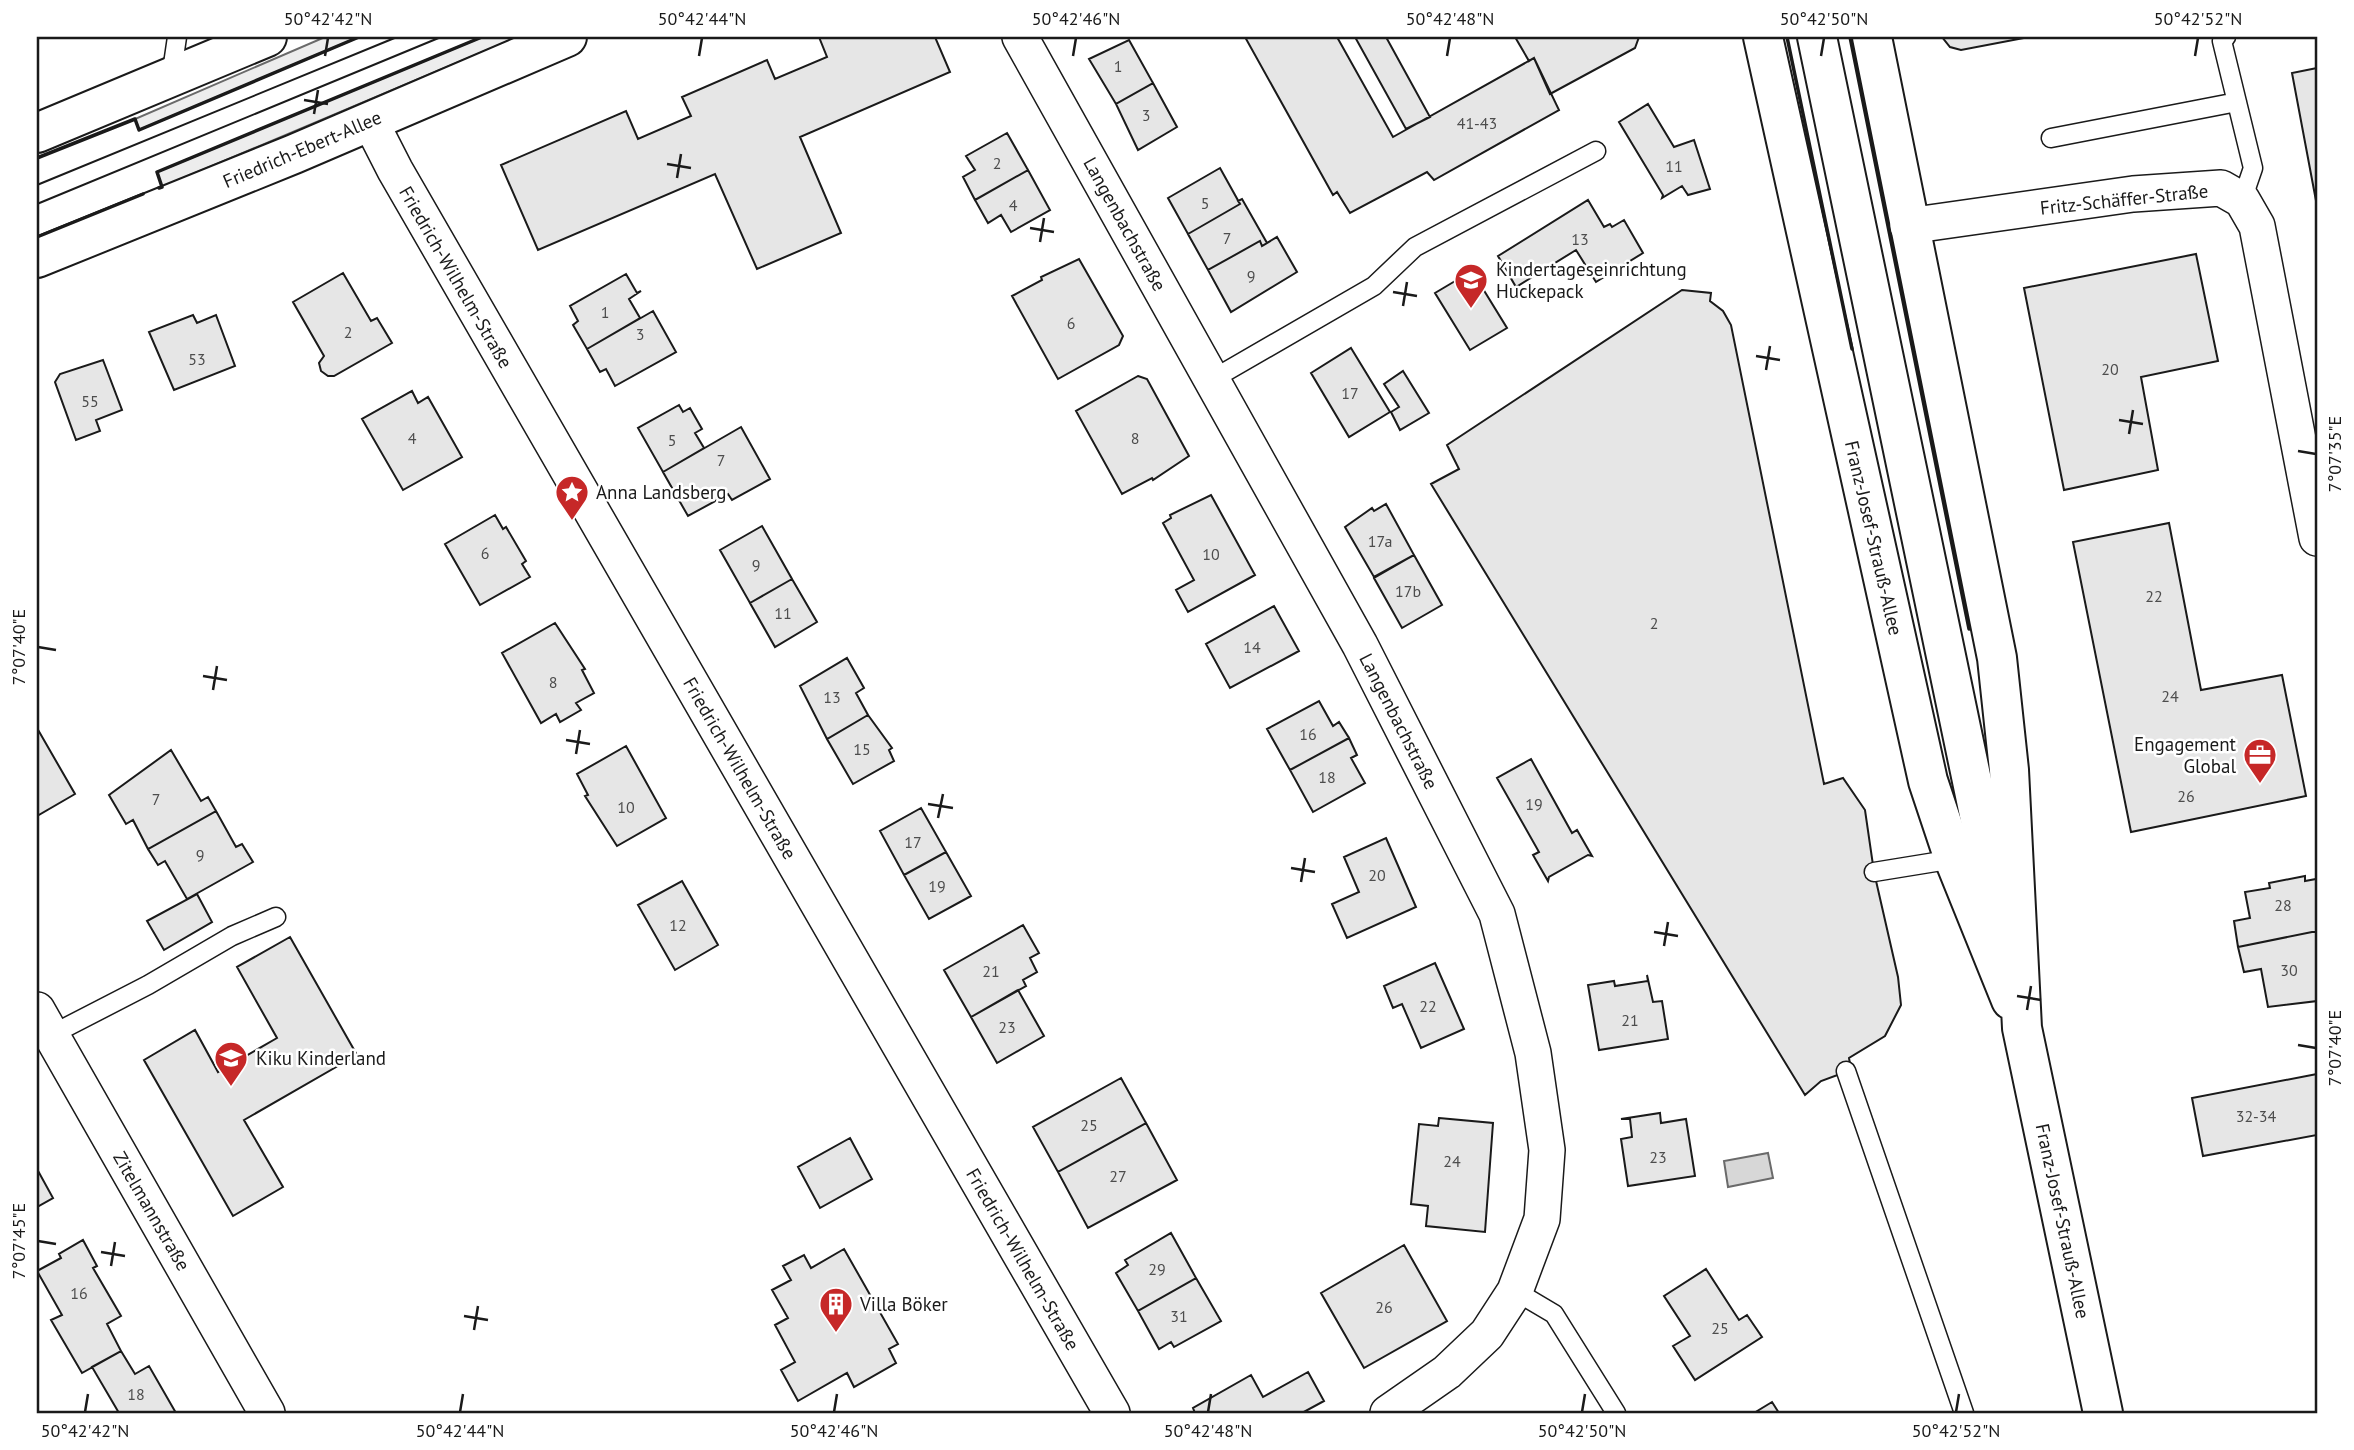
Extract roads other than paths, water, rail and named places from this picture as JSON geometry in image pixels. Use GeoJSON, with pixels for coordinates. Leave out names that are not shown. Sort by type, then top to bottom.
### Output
{"type":"FeatureCollection","features":[{"type":"Feature","properties":{"kind":"main road"},"geometry":{"type":"LineString","coordinates":[[37,133],[267,37]]}},
{"type":"Feature","properties":{"kind":"main road","name":"Friedrich-Ebert-Allee"},"geometry":{"type":"LineString","coordinates":[[37,258],[567,37]]}},
{"type":"Feature","properties":{"kind":"main road","name":"Franz-Josef-Strauß-Allee"},"geometry":{"type":"LineString","coordinates":[[1763,37],[1928,781],[1954,859],[2022,1028]]}},
{"type":"Feature","properties":{"kind":"main road","name":"Franz-Josef-Strauß-Allee"},"geometry":{"type":"LineString","coordinates":[[1817,37],[2103,1413]]}},
{"type":"Feature","properties":{"kind":"main road","name":"Franz-Josef-Strauß-Allee"},"geometry":{"type":"LineString","coordinates":[[1872,37],[1997,658],[2009,770],[2022,1028]]}},
{"type":"Feature","properties":{"kind":"street","name":"Langenbachstraße"},"geometry":{"type":"LineString","coordinates":[[1020,37],[1360,645],[1497,914],[1533,1053],[1547,1150],[1542,1219],[1515,1291],[1487,1334],[1447,1371],[1388,1413]]}},
{"type":"Feature","properties":{"kind":"street","name":"Friedrich-Wilhelm-Straße"},"geometry":{"type":"LineString","coordinates":[[370,121],[395,170],[1112,1413]]}},
{"type":"Feature","properties":{"kind":"street","name":"Fritz-Schäffer-Straße"},"geometry":{"type":"LineString","coordinates":[[1908,226],[2133,194],[2221,188],[2242,200]]}},
{"type":"Feature","properties":{"kind":"street"},"geometry":{"type":"LineString","coordinates":[[2242,200],[2257,226],[2317,538]]}},
{"type":"Feature","properties":{"kind":"street","name":"Zitelmannstraße"},"geometry":{"type":"LineString","coordinates":[[44,1022],[267,1413]]}},
{"type":"Feature","properties":{"kind":"lane"},"geometry":{"type":"LineString","coordinates":[[171,78],[177,37]]}},
{"type":"Feature","properties":{"kind":"lane"},"geometry":{"type":"LineString","coordinates":[[2226,37],[2222,41],[2253,168],[2242,200]]}},
{"type":"Feature","properties":{"kind":"lane"},"geometry":{"type":"LineString","coordinates":[[2051,138],[2236,102]]}},
{"type":"Feature","properties":{"kind":"lane"},"geometry":{"type":"LineString","coordinates":[[1213,379],[1374,286],[1415,247],[1595,151]]}},
{"type":"Feature","properties":{"kind":"lane"},"geometry":{"type":"LineString","coordinates":[[1874,872],[1954,859]]}},
{"type":"Feature","properties":{"kind":"lane"},"geometry":{"type":"LineString","coordinates":[[44,1022],[148,985],[232,936],[276,917]]}},
{"type":"Feature","properties":{"kind":"lane"},"geometry":{"type":"LineString","coordinates":[[1846,1071],[1964,1413]]}},
{"type":"Feature","properties":{"kind":"lane"},"geometry":{"type":"LineString","coordinates":[[1515,1291],[1553,1314],[1616,1413]]}},
{"type":"Feature","properties":{"kind":"tram line"},"geometry":{"type":"LineString","coordinates":[[37,185],[397,37]]}},
{"type":"Feature","properties":{"kind":"tram line"},"geometry":{"type":"LineString","coordinates":[[37,204],[441,37]]}},
{"type":"Feature","properties":{"kind":"place","name":"Kindertageseinrichtung Huckepack"},"geometry":{"type":"Point","coordinates":[1471,310]}},
{"type":"Feature","properties":{"kind":"place","name":"Anna Landsberg"},"geometry":{"type":"Point","coordinates":[572,522]}},
{"type":"Feature","properties":{"kind":"place","name":"Engagement Global"},"geometry":{"type":"Point","coordinates":[2260,785]}},
{"type":"Feature","properties":{"kind":"place","name":"Kiku Kinderland"},"geometry":{"type":"Point","coordinates":[231,1088]}},
{"type":"Feature","properties":{"kind":"place","name":"Villa Böker"},"geometry":{"type":"Point","coordinates":[836,1334]}}]}
